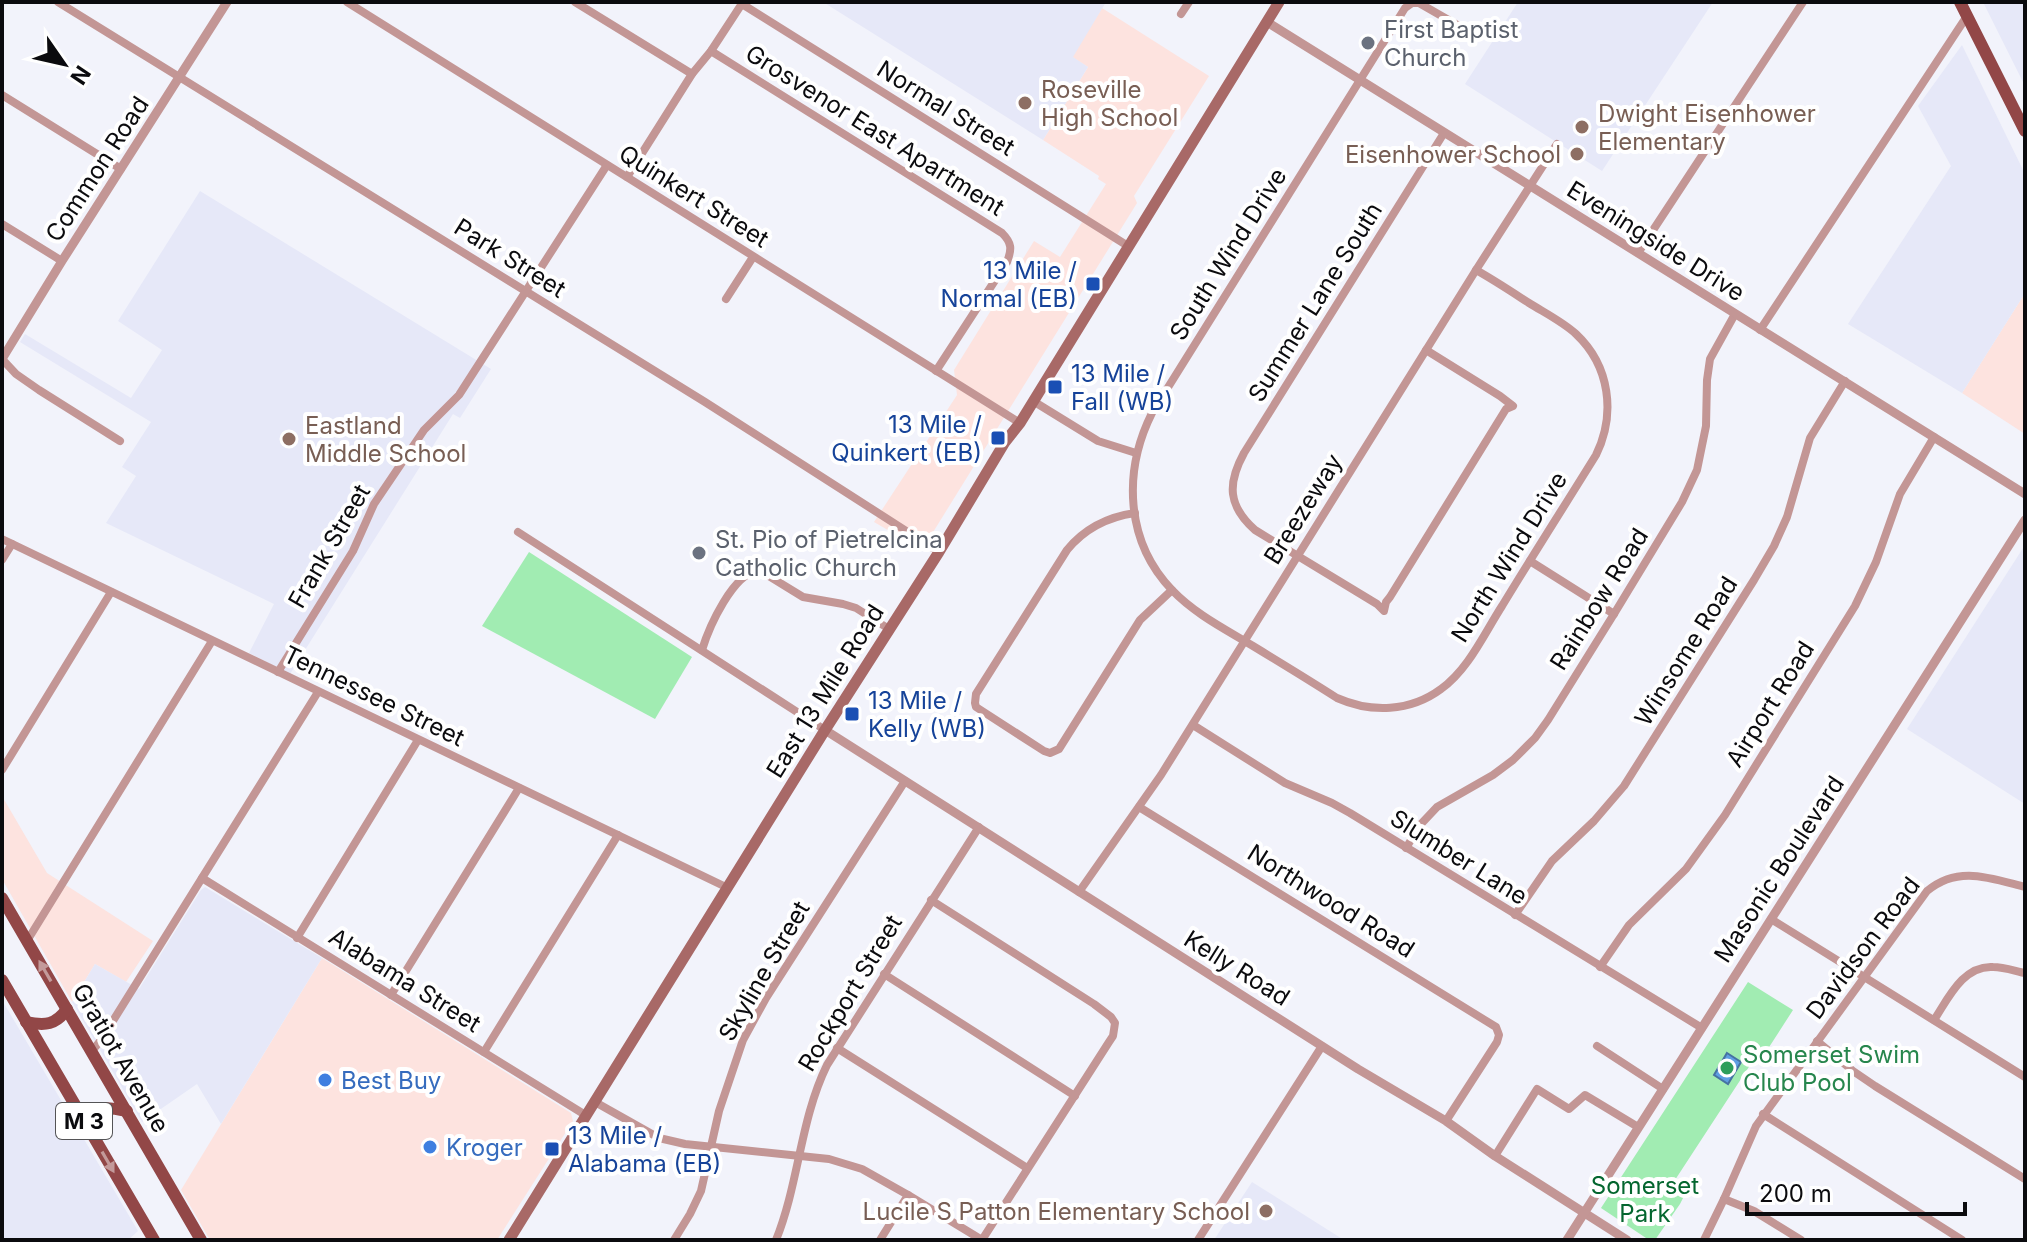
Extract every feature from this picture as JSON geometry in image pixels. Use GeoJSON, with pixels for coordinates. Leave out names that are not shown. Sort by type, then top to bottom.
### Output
{"type":"FeatureCollection","features":[{"type":"Feature","properties":{"kind":"main road","name":"East 13 Mile Road"},"geometry":{"type":"LineString","coordinates":[[509,1240],[1005,442],[1020,423],[1279,2]]}},
{"type":"Feature","properties":{"kind":"main road"},"geometry":{"type":"LineString","coordinates":[[1960,2],[2025,131]]}},
{"type":"Feature","properties":{"kind":"main road","name":"Gratiot Avenue"},"geometry":{"type":"LineString","coordinates":[[2,898],[201,1240]]}},
{"type":"Feature","properties":{"kind":"main road","name":"M 3"},"geometry":{"type":"LineString","coordinates":[[2,980],[154,1240]]}},
{"type":"Feature","properties":{"kind":"main road"},"geometry":{"type":"LineString","coordinates":[[26,1022],[51,1024],[67,1009]]}},
{"type":"Feature","properties":{"kind":"main road"},"geometry":{"type":"LineString","coordinates":[[84,1121],[102,1108],[127,1111]]}},
{"type":"Feature","properties":{"kind":"street","name":"Park Street"},"geometry":{"type":"LineString","coordinates":[[58,2],[705,402],[939,552]]}},
{"type":"Feature","properties":{"kind":"street","name":"Common Road"},"geometry":{"type":"LineString","coordinates":[[2,359],[227,2]]}},
{"type":"Feature","properties":{"kind":"street","name":"Quinkert Street"},"geometry":{"type":"LineString","coordinates":[[347,2],[1020,423]]}},
{"type":"Feature","properties":{"kind":"street"},"geometry":{"type":"LineString","coordinates":[[575,2],[692,74]]}},
{"type":"Feature","properties":{"kind":"street"},"geometry":{"type":"LineString","coordinates":[[1181,14],[1189,2]]}},
{"type":"Feature","properties":{"kind":"street"},"geometry":{"type":"LineString","coordinates":[[1638,253],[1803,2]]}},
{"type":"Feature","properties":{"kind":"street"},"geometry":{"type":"LineString","coordinates":[[627,177],[692,74],[743,3]]}},
{"type":"Feature","properties":{"kind":"street","name":"Normal Street"},"geometry":{"type":"LineString","coordinates":[[743,3],[1128,246]]}},
{"type":"Feature","properties":{"kind":"street","name":"South Wind Drive"},"geometry":{"type":"LineString","coordinates":[[1376,709],[1337,698],[1200,613],[1172,590],[1148,554],[1139,531],[1132,494],[1136,453],[1152,413],[1405,8],[1412,3],[1424,4],[1466,30]]}},
{"type":"Feature","properties":{"kind":"street"},"geometry":{"type":"LineString","coordinates":[[1760,330],[1967,16]]}},
{"type":"Feature","properties":{"kind":"street","name":"Eveningside Drive"},"geometry":{"type":"LineString","coordinates":[[1267,22],[2025,494]]}},
{"type":"Feature","properties":{"kind":"street","name":"Grosvenor East Apartment"},"geometry":{"type":"LineString","coordinates":[[711,51],[1002,233],[1010,241],[1007,262],[936,371]]}},
{"type":"Feature","properties":{"kind":"street"},"geometry":{"type":"LineString","coordinates":[[2,95],[121,169]]}},
{"type":"Feature","properties":{"kind":"street","name":"Summer Lane South"},"geometry":{"type":"LineString","coordinates":[[1298,556],[1255,530],[1246,521],[1233,498],[1234,475],[1244,453],[1444,133]]}},
{"type":"Feature","properties":{"kind":"street","name":"Breezeway"},"geometry":{"type":"LineString","coordinates":[[1079,892],[1193,725],[1557,144]]}},
{"type":"Feature","properties":{"kind":"street","name":"Frank Street"},"geometry":{"type":"LineString","coordinates":[[278,672],[353,551],[374,504],[424,430],[459,395],[607,165]]}},
{"type":"Feature","properties":{"kind":"street"},"geometry":{"type":"LineString","coordinates":[[2,224],[62,261]]}},
{"type":"Feature","properties":{"kind":"street"},"geometry":{"type":"LineString","coordinates":[[726,299],[753,257]]}},
{"type":"Feature","properties":{"kind":"street","name":"North Wind Drive"},"geometry":{"type":"LineString","coordinates":[[1376,709],[1417,702],[1451,682],[1530,561],[1602,441],[1608,408],[1602,371],[1586,345],[1570,329],[1476,270]]}},
{"type":"Feature","properties":{"kind":"street","name":"Rainbow Road"},"geometry":{"type":"LineString","coordinates":[[1406,848],[1421,824],[1437,807],[1493,775],[1535,738],[1614,614],[1682,502],[1697,470],[1706,426],[1710,359],[1735,314]]}},
{"type":"Feature","properties":{"kind":"street"},"geometry":{"type":"LineString","coordinates":[[1298,556],[1384,611],[1386,602],[1506,409],[1513,406],[1426,350]]}},
{"type":"Feature","properties":{"kind":"street"},"geometry":{"type":"LineString","coordinates":[[2,359],[16,374],[39,390],[120,441]]}},
{"type":"Feature","properties":{"kind":"street","name":"Winsome Road"},"geometry":{"type":"LineString","coordinates":[[1515,915],[1552,861],[1594,821],[1624,786],[1754,580],[1787,517],[1810,438],[1845,381]]}},
{"type":"Feature","properties":{"kind":"street"},"geometry":{"type":"LineString","coordinates":[[1033,401],[1098,441],[1136,453]]}},
{"type":"Feature","properties":{"kind":"street","name":"Airport Road"},"geometry":{"type":"LineString","coordinates":[[1600,967],[1629,925],[1686,869],[1725,815],[1855,606],[1876,562],[1900,494],[1934,437]]}},
{"type":"Feature","properties":{"kind":"street"},"geometry":{"type":"LineString","coordinates":[[1135,513],[1103,521],[1072,544],[976,694],[975,703],[981,712],[1044,751],[1054,752],[1063,745],[1140,620],[1172,590]]}},
{"type":"Feature","properties":{"kind":"street","name":"Masonic Boulevard"},"geometry":{"type":"LineString","coordinates":[[1567,1240],[2025,520]]}},
{"type":"Feature","properties":{"kind":"street"},"geometry":{"type":"LineString","coordinates":[[518,532],[825,730]]}},
{"type":"Feature","properties":{"kind":"street","name":"Tennessee Street"},"geometry":{"type":"LineString","coordinates":[[2,539],[728,888]]}},
{"type":"Feature","properties":{"kind":"street"},"geometry":{"type":"LineString","coordinates":[[2,560],[12,544]]}},
{"type":"Feature","properties":{"kind":"street"},"geometry":{"type":"LineString","coordinates":[[1530,561],[1614,614]]}},
{"type":"Feature","properties":{"kind":"street"},"geometry":{"type":"LineString","coordinates":[[702,650],[709,629],[731,592],[755,570],[803,597],[856,608],[889,629]]}},
{"type":"Feature","properties":{"kind":"street"},"geometry":{"type":"LineString","coordinates":[[2,770],[111,592]]}},
{"type":"Feature","properties":{"kind":"street"},"geometry":{"type":"LineString","coordinates":[[27,941],[212,641]]}},
{"type":"Feature","properties":{"kind":"street"},"geometry":{"type":"LineString","coordinates":[[92,1051],[318,692]]}},
{"type":"Feature","properties":{"kind":"street","name":"Slumber Lane"},"geometry":{"type":"LineString","coordinates":[[1193,725],[1285,783],[1332,803],[1702,1028]]}},
{"type":"Feature","properties":{"kind":"street","name":"Kelly Road"},"geometry":{"type":"LineString","coordinates":[[825,730],[1322,1046],[1446,1121],[1627,1240]]}},
{"type":"Feature","properties":{"kind":"street"},"geometry":{"type":"LineString","coordinates":[[297,938],[418,740]]}},
{"type":"Feature","properties":{"kind":"street","name":"Skyline Street"},"geometry":{"type":"LineString","coordinates":[[674,1240],[701,1191],[730,1074],[753,1020],[905,781]]}},
{"type":"Feature","properties":{"kind":"street"},"geometry":{"type":"LineString","coordinates":[[391,995],[519,788]]}},
{"type":"Feature","properties":{"kind":"street","name":"Northwood Road"},"geometry":{"type":"LineString","coordinates":[[1139,807],[1493,1024],[1499,1032],[1497,1042],[1446,1121]]}},
{"type":"Feature","properties":{"kind":"street","name":"Rockport Street"},"geometry":{"type":"LineString","coordinates":[[776,1240],[786,1212],[813,1098],[827,1065],[979,827]]}},
{"type":"Feature","properties":{"kind":"street"},"geometry":{"type":"LineString","coordinates":[[484,1052],[618,835]]}},
{"type":"Feature","properties":{"kind":"street","name":"Davidson Road"},"geometry":{"type":"LineString","coordinates":[[1704,1240],[1763,1114],[1918,902],[1936,884],[1954,876],[1996,879],[2025,887]]}},
{"type":"Feature","properties":{"kind":"street","name":"Alabama Street"},"geometry":{"type":"LineString","coordinates":[[202,878],[587,1116]]}},
{"type":"Feature","properties":{"kind":"street"},"geometry":{"type":"LineString","coordinates":[[595,1102],[659,1138],[829,1159],[862,1169],[982,1240],[1113,1036],[1115,1023],[1094,1004],[931,900]]}},
{"type":"Feature","properties":{"kind":"street"},"geometry":{"type":"LineString","coordinates":[[1771,919],[2025,1077]]}},
{"type":"Feature","properties":{"kind":"street"},"geometry":{"type":"LineString","coordinates":[[1934,1020],[1959,982],[1968,974],[1994,967],[2025,973]]}},
{"type":"Feature","properties":{"kind":"street"},"geometry":{"type":"LineString","coordinates":[[884,974],[1075,1096]]}},
{"type":"Feature","properties":{"kind":"street"},"geometry":{"type":"LineString","coordinates":[[1817,1041],[1875,1086],[2025,1179]]}},
{"type":"Feature","properties":{"kind":"street"},"geometry":{"type":"LineString","coordinates":[[1198,1240],[1322,1046]]}},
{"type":"Feature","properties":{"kind":"street"},"geometry":{"type":"LineString","coordinates":[[1597,1046],[1663,1089]]}},
{"type":"Feature","properties":{"kind":"street"},"geometry":{"type":"LineString","coordinates":[[837,1048],[1027,1168]]}},
{"type":"Feature","properties":{"kind":"street"},"geometry":{"type":"LineString","coordinates":[[1495,1156],[1537,1089],[1569,1109],[1585,1095],[1638,1127]]}},
{"type":"Feature","properties":{"kind":"street"},"geometry":{"type":"LineString","coordinates":[[1763,1114],[1962,1240]]}},
{"type":"Feature","properties":{"kind":"street"},"geometry":{"type":"LineString","coordinates":[[880,1240],[908,1195]]}},
{"type":"Feature","properties":{"kind":"street"},"geometry":{"type":"LineString","coordinates":[[1724,1199],[1754,1211],[1801,1240]]}},
{"type":"Feature","properties":{"kind":"shaded area","name":"Roseville High School"},"geometry":{"type":"Polygon","coordinates":[[[823,2],[1106,2],[1073,57],[1088,67],[1043,140],[823,2]]]}},
{"type":"Feature","properties":{"kind":"shaded area","name":"Dwight Eisenhower Elementary"},"geometry":{"type":"Polygon","coordinates":[[[1518,2],[1713,2],[1602,171],[1465,84],[1518,2]]]}},
{"type":"Feature","properties":{"kind":"shaded area"},"geometry":{"type":"Polygon","coordinates":[[[1983,2],[2025,2],[2025,86],[1983,2]]]}},
{"type":"Feature","properties":{"kind":"shaded area"},"geometry":{"type":"Polygon","coordinates":[[[1102,8],[1209,76],[1134,196],[1137,203],[922,550],[874,522],[957,395],[954,370],[1034,241],[1060,257],[1106,184],[1098,179],[1099,176],[1043,140],[1088,67],[1072,57],[1102,8]]]}},
{"type":"Feature","properties":{"kind":"shaded area"},"geometry":{"type":"Polygon","coordinates":[[[1962,45],[2025,174],[2025,293],[1962,393],[1848,324],[1951,166],[1918,106],[1962,45]]]}},
{"type":"Feature","properties":{"kind":"shaded area","name":"Eastland Middle School"},"geometry":{"type":"Polygon","coordinates":[[[200,191],[491,369],[460,418],[453,414],[290,674],[249,653],[274,604],[106,523],[136,476],[122,467],[151,422],[20,342],[25,334],[131,398],[162,350],[118,321],[200,191]]]}},
{"type":"Feature","properties":{"kind":"shaded area"},"geometry":{"type":"Polygon","coordinates":[[[2025,293],[2025,434],[1962,393],[2025,293]]]}},
{"type":"Feature","properties":{"kind":"shaded area"},"geometry":{"type":"Polygon","coordinates":[[[2025,545],[2025,804],[1907,729],[2025,545]]]}},
{"type":"Feature","properties":{"kind":"shaded area"},"geometry":{"type":"Polygon","coordinates":[[[2,796],[47,873],[153,941],[126,982],[95,964],[72,1002],[2,879],[2,796]]]}},
{"type":"Feature","properties":{"kind":"shaded area"},"geometry":{"type":"Polygon","coordinates":[[[205,887],[322,958],[221,1124],[197,1084],[142,1122],[72,1002],[95,964],[139,989],[205,887]]]}},
{"type":"Feature","properties":{"kind":"shaded area"},"geometry":{"type":"Polygon","coordinates":[[[322,958],[571,1113],[573,1121],[497,1240],[210,1240],[181,1190],[322,958]]]}},
{"type":"Feature","properties":{"kind":"shaded area"},"geometry":{"type":"Polygon","coordinates":[[[2,1000],[138,1231],[128,1240],[2,1240],[2,1000]]]}},
{"type":"Feature","properties":{"kind":"shaded area","name":"Lucile S Patton Elementary School"},"geometry":{"type":"Polygon","coordinates":[[[1252,1182],[1344,1240],[1214,1240],[1252,1182]]]}},
{"type":"Feature","properties":{"kind":"green space"},"geometry":{"type":"Polygon","coordinates":[[[529,552],[692,657],[655,719],[482,626],[529,552]]]}},
{"type":"Feature","properties":{"kind":"green space","name":"Somerset Park"},"geometry":{"type":"Polygon","coordinates":[[[1748,982],[1793,1010],[1762,1058],[1756,1056],[1675,1180],[1687,1190],[1655,1240],[1649,1240],[1601,1208],[1748,982]]]}},
{"type":"Feature","properties":{"kind":"water","name":"Somerset Swim Club Pool"},"geometry":{"type":"Polygon","coordinates":[[[1727,1053],[1741,1062],[1728,1084],[1714,1075],[1727,1053]]]}},
{"type":"Feature","properties":{"kind":"place","name":"First Baptist Church"},"geometry":{"type":"Point","coordinates":[1368,43]}},
{"type":"Feature","properties":{"kind":"place","name":"Roseville High School"},"geometry":{"type":"Point","coordinates":[1025,103]}},
{"type":"Feature","properties":{"kind":"place","name":"Dwight Eisenhower Elementary"},"geometry":{"type":"Point","coordinates":[1582,127]}},
{"type":"Feature","properties":{"kind":"place","name":"Eisenhower School"},"geometry":{"type":"Point","coordinates":[1577,154]}},
{"type":"Feature","properties":{"kind":"place","name":"13 Mile / Normal (EB)"},"geometry":{"type":"Point","coordinates":[1093,284]}},
{"type":"Feature","properties":{"kind":"place","name":"13 Mile / Fall (WB)"},"geometry":{"type":"Point","coordinates":[1055,387]}},
{"type":"Feature","properties":{"kind":"place","name":"13 Mile / Quinkert (EB)"},"geometry":{"type":"Point","coordinates":[998,438]}},
{"type":"Feature","properties":{"kind":"place","name":"Eastland Middle School"},"geometry":{"type":"Point","coordinates":[289,439]}},
{"type":"Feature","properties":{"kind":"place","name":"St. Pio of Pietrelcina Catholic Church"},"geometry":{"type":"Point","coordinates":[699,553]}},
{"type":"Feature","properties":{"kind":"place","name":"13 Mile / Kelly (WB)"},"geometry":{"type":"Point","coordinates":[852,714]}},
{"type":"Feature","properties":{"kind":"place","name":"Somerset Swim Club Pool"},"geometry":{"type":"Point","coordinates":[1727,1068]}},
{"type":"Feature","properties":{"kind":"place","name":"Best Buy"},"geometry":{"type":"Point","coordinates":[325,1080]}},
{"type":"Feature","properties":{"kind":"place","name":"Kroger"},"geometry":{"type":"Point","coordinates":[430,1147]}},
{"type":"Feature","properties":{"kind":"place","name":"13 Mile / Alabama (EB)"},"geometry":{"type":"Point","coordinates":[552,1149]}},
{"type":"Feature","properties":{"kind":"place","name":"Lucile S Patton Elementary School"},"geometry":{"type":"Point","coordinates":[1266,1211]}}]}
